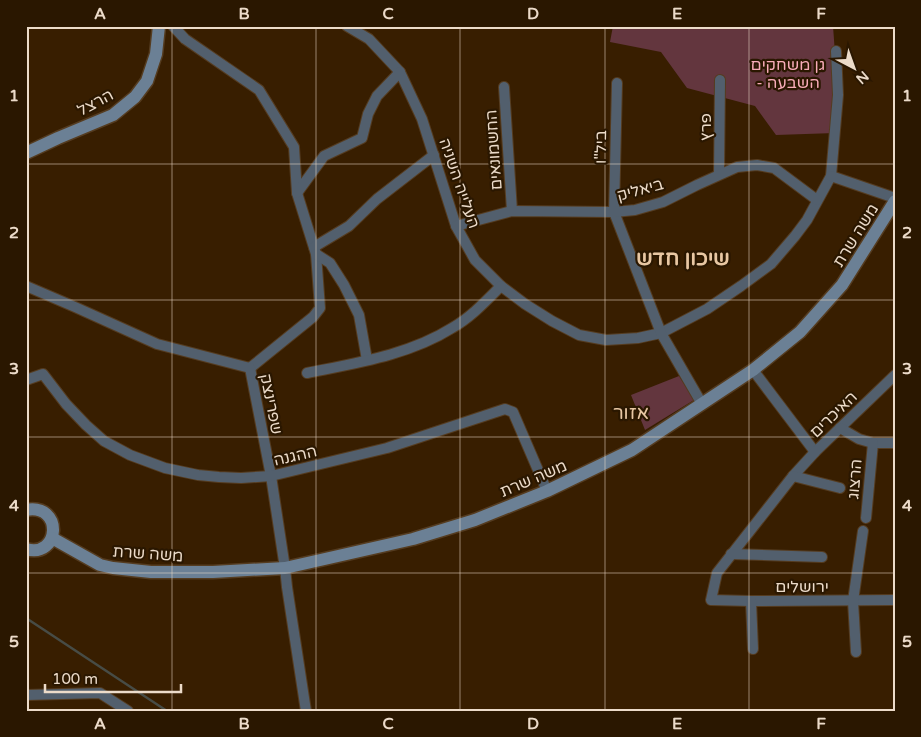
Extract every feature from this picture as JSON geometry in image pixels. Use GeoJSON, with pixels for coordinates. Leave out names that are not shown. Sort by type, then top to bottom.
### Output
{"type":"FeatureCollection","features":[{"type":"Feature","properties":{"kind":"street","name":"הרצל"},"geometry":{"type":"LineString","coordinates":[[26,153],[114,115],[135,97],[150,72],[156,54],[160,26]]}},
{"type":"Feature","properties":{"kind":"street"},"geometry":{"type":"LineString","coordinates":[[173,26],[185,39],[259,90],[294,147],[297,193],[315,250],[320,308],[313,317],[250,368]]}},
{"type":"Feature","properties":{"kind":"street","name":"העלייה השניה"},"geometry":{"type":"LineString","coordinates":[[347,26],[369,39],[400,72],[422,119],[456,226],[475,260],[501,286],[552,321],[579,335],[606,340],[638,338],[661,333],[707,310],[771,264],[806,220],[831,176]]}},
{"type":"Feature","properties":{"kind":"street"},"geometry":{"type":"LineString","coordinates":[[836,51],[838,95],[831,176],[895,200]]}},
{"type":"Feature","properties":{"kind":"street"},"geometry":{"type":"LineString","coordinates":[[297,193],[324,156],[362,138],[368,114],[377,96],[400,72]]}},
{"type":"Feature","properties":{"kind":"street","name":"פרץ"},"geometry":{"type":"LineString","coordinates":[[719,174],[720,80]]}},
{"type":"Feature","properties":{"kind":"street","name":"ביל\"ו"},"geometry":{"type":"LineString","coordinates":[[614,212],[617,83]]}},
{"type":"Feature","properties":{"kind":"street","name":"החשמונאים"},"geometry":{"type":"LineString","coordinates":[[504,87],[512,211]]}},
{"type":"Feature","properties":{"kind":"street"},"geometry":{"type":"LineString","coordinates":[[315,250],[349,226],[376,199],[434,155]]}},
{"type":"Feature","properties":{"kind":"street","name":"ביאליק"},"geometry":{"type":"LineString","coordinates":[[456,226],[512,211],[614,212],[635,210],[663,202],[737,167],[757,165],[774,168],[817,200]]}},
{"type":"Feature","properties":{"kind":"street","name":"משה שרת"},"geometry":{"type":"LineString","coordinates":[[52,538],[100,564],[113,568],[151,572],[213,572],[285,568],[413,540],[475,520],[547,491],[632,450],[752,370],[800,332],[842,285],[895,200]]}},
{"type":"Feature","properties":{"kind":"street"},"geometry":{"type":"LineString","coordinates":[[614,212],[661,333],[702,404]]}},
{"type":"Feature","properties":{"kind":"street"},"geometry":{"type":"LineString","coordinates":[[315,250],[330,263],[344,284],[359,315],[367,360]]}},
{"type":"Feature","properties":{"kind":"street","name":"שפרינצק"},"geometry":{"type":"LineString","coordinates":[[26,286],[157,344],[250,368],[271,476],[306,711]]}},
{"type":"Feature","properties":{"kind":"street"},"geometry":{"type":"LineString","coordinates":[[307,373],[398,352],[431,340],[454,328],[480,308],[501,286]]}},
{"type":"Feature","properties":{"kind":"street"},"geometry":{"type":"LineString","coordinates":[[752,370],[815,452]]}},
{"type":"Feature","properties":{"kind":"street","name":"ההגנה"},"geometry":{"type":"LineString","coordinates":[[26,380],[43,374],[66,404],[86,425],[104,441],[130,455],[165,468],[198,475],[226,478],[271,476],[387,448],[505,409],[513,412],[547,491]]}},
{"type":"Feature","properties":{"kind":"street","name":"האיכרים"},"geometry":{"type":"LineString","coordinates":[[711,600],[717,573],[793,476],[815,452],[895,375]]}},
{"type":"Feature","properties":{"kind":"street","name":"הרצוג"},"geometry":{"type":"LineString","coordinates":[[840,428],[858,439],[873,443],[895,443]]}},
{"type":"Feature","properties":{"kind":"street","name":"הרצוג"},"geometry":{"type":"LineString","coordinates":[[866,518],[873,443]]}},
{"type":"Feature","properties":{"kind":"street"},"geometry":{"type":"LineString","coordinates":[[793,476],[840,488]]}},
{"type":"Feature","properties":{"kind":"street"},"geometry":{"type":"LineString","coordinates":[[26,510],[40,510],[47,514],[52,520],[54,527],[52,538],[47,545],[31,551]]}},
{"type":"Feature","properties":{"kind":"street"},"geometry":{"type":"LineString","coordinates":[[856,652],[853,601],[863,532]]}},
{"type":"Feature","properties":{"kind":"street","name":"משה שרת"},"geometry":{"type":"LineString","coordinates":[[31,551],[84,556]]}},
{"type":"Feature","properties":{"kind":"street"},"geometry":{"type":"LineString","coordinates":[[731,554],[822,557]]}},
{"type":"Feature","properties":{"kind":"street","name":"ירושלים"},"geometry":{"type":"LineString","coordinates":[[711,600],[895,600]]}},
{"type":"Feature","properties":{"kind":"street"},"geometry":{"type":"LineString","coordinates":[[751,601],[753,649]]}},
{"type":"Feature","properties":{"kind":"street"},"geometry":{"type":"LineString","coordinates":[[26,695],[100,693],[128,711]]}},
{"type":"Feature","properties":{"kind":"green space","name":"גן משחקים - השבעה"},"geometry":{"type":"Polygon","coordinates":[[[613,26],[833,26],[838,95],[835,133],[776,135],[755,106],[687,88],[661,52],[610,42],[613,26]]]}},
{"type":"Feature","properties":{"kind":"green space"},"geometry":{"type":"Polygon","coordinates":[[[679,376],[694,400],[645,430],[631,395],[679,376]]]}},
{"type":"Feature","properties":{"kind":"waterway"},"geometry":{"type":"LineString","coordinates":[[26,618],[167,711]]}},
{"type":"Feature","properties":{"kind":"district","name":"שיכון חדש"},"geometry":{"type":"Point","coordinates":[683,258]}},
{"type":"Feature","properties":{"kind":"district","name":"אזור"},"geometry":{"type":"Point","coordinates":[631,412]}}]}
